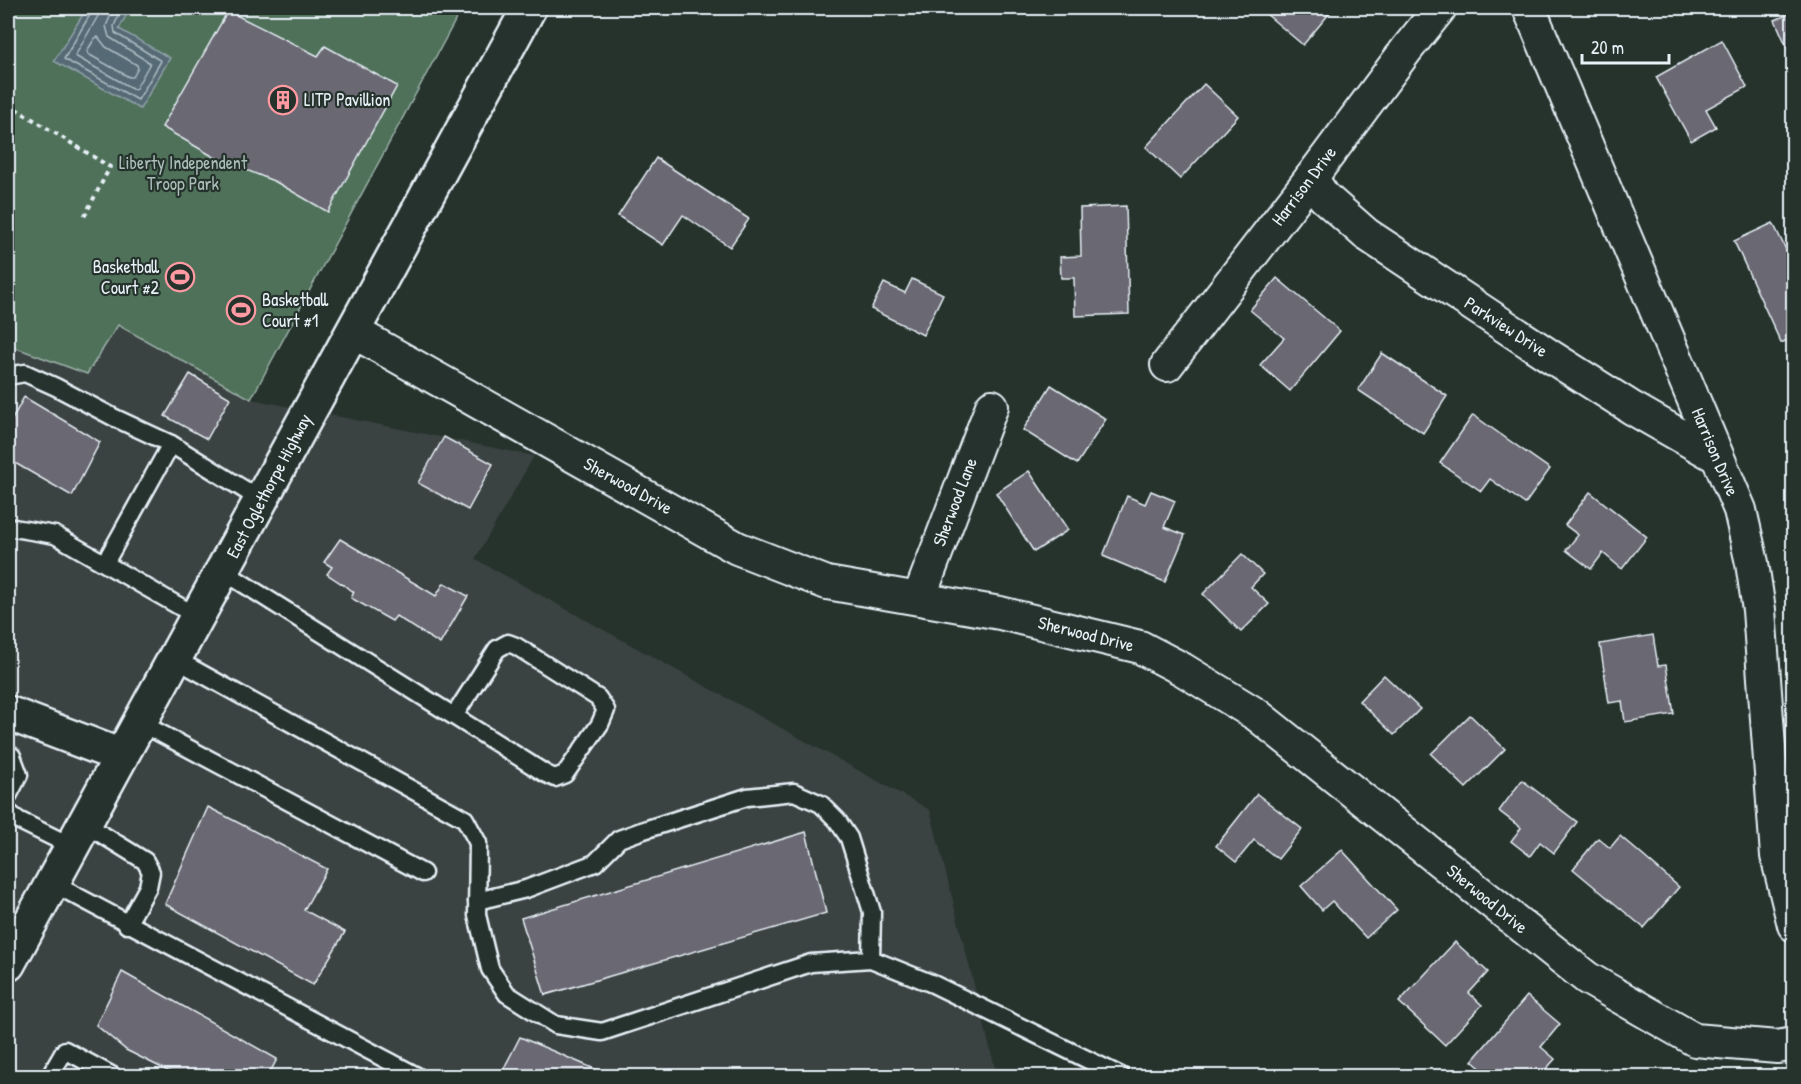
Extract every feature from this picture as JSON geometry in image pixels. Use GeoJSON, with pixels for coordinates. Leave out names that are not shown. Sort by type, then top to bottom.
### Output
{"type":"FeatureCollection","features":[{"type":"Feature","properties":{"kind":"main road","name":"East Oglethorpe Highway"},"geometry":{"type":"LineString","coordinates":[[8,963],[529,8]]}},
{"type":"Feature","properties":{"kind":"main road"},"geometry":{"type":"LineString","coordinates":[[8,713],[121,756]]}},
{"type":"Feature","properties":{"kind":"street","name":"Harrison Drive"},"geometry":{"type":"LineString","coordinates":[[1167,365],[1440,8]]}},
{"type":"Feature","properties":{"kind":"street","name":"Harrison Drive"},"geometry":{"type":"LineString","coordinates":[[1529,8],[1740,510],[1752,563],[1759,610],[1777,856],[1794,925]]}},
{"type":"Feature","properties":{"kind":"street","name":"Parkview Drive"},"geometry":{"type":"LineString","coordinates":[[1311,178],[1324,197],[1366,234],[1632,408],[1716,456]]}},
{"type":"Feature","properties":{"kind":"street","name":"Sherwood Drive"},"geometry":{"type":"LineString","coordinates":[[352,333],[737,548],[827,583],[1000,613],[1140,647],[1182,669],[1257,715],[1587,978],[1695,1040],[1778,1047],[1794,1044]]}},
{"type":"Feature","properties":{"kind":"street","name":"Sherwood Lane"},"geometry":{"type":"LineString","coordinates":[[919,598],[992,406]]}},
{"type":"Feature","properties":{"kind":"lane"},"geometry":{"type":"LineString","coordinates":[[8,376],[25,373],[171,444],[261,500]]}},
{"type":"Feature","properties":{"kind":"lane"},"geometry":{"type":"LineString","coordinates":[[105,563],[171,444]]}},
{"type":"Feature","properties":{"kind":"lane"},"geometry":{"type":"LineString","coordinates":[[8,527],[55,535],[198,617]]}},
{"type":"Feature","properties":{"kind":"lane"},"geometry":{"type":"LineString","coordinates":[[223,572],[454,716],[555,778],[565,774],[600,724],[606,710],[598,698],[508,643],[497,649],[454,716]]}},
{"type":"Feature","properties":{"kind":"lane"},"geometry":{"type":"LineString","coordinates":[[175,658],[465,819],[478,843],[477,915],[490,969],[507,994],[556,1025],[602,1032],[811,963],[871,959],[933,984],[1121,1077]]}},
{"type":"Feature","properties":{"kind":"lane"},"geometry":{"type":"LineString","coordinates":[[139,722],[423,873]]}},
{"type":"Feature","properties":{"kind":"lane"},"geometry":{"type":"LineString","coordinates":[[8,754],[12,756],[19,775],[8,796]]}},
{"type":"Feature","properties":{"kind":"lane"},"geometry":{"type":"LineString","coordinates":[[477,901],[526,889],[586,867],[595,863],[620,839],[640,831],[747,796],[794,792],[821,804],[837,820],[849,838],[872,912],[871,959]]}},
{"type":"Feature","properties":{"kind":"lane"},"geometry":{"type":"LineString","coordinates":[[8,812],[18,820],[79,835],[146,861],[151,873],[148,887],[127,925]]}},
{"type":"Feature","properties":{"kind":"lane"},"geometry":{"type":"LineString","coordinates":[[52,883],[127,925],[417,1077]]}},
{"type":"Feature","properties":{"kind":"lane"},"geometry":{"type":"LineString","coordinates":[[50,1077],[64,1050],[113,1077]]}},
{"type":"Feature","properties":{"kind":"path"},"geometry":{"type":"LineString","coordinates":[[8,104],[110,167],[83,219]]}},
{"type":"Feature","properties":{"kind":"shaded area"},"geometry":{"type":"Polygon","coordinates":[[[118,325],[251,399],[534,456],[475,559],[930,810],[997,1076],[8,1076],[8,345],[84,373],[118,325]]]}},
{"type":"Feature","properties":{"kind":"green space","name":"Liberty Independent Troop Park"},"geometry":{"type":"Polygon","coordinates":[[[8,8],[462,8],[251,399],[118,325],[87,374],[8,345],[8,8]]]}},
{"type":"Feature","properties":{"kind":"water"},"geometry":{"type":"Polygon","coordinates":[[[87,8],[129,10],[119,29],[170,58],[140,109],[54,61],[87,8]]]}},
{"type":"Feature","properties":{"kind":"building"},"geometry":{"type":"Polygon","coordinates":[[[1259,8],[1334,8],[1303,45],[1259,8]]]}},
{"type":"Feature","properties":{"kind":"building","name":"LITP Pavillion"},"geometry":{"type":"Polygon","coordinates":[[[228,11],[318,56],[325,46],[397,86],[328,212],[276,182],[214,157],[162,127],[228,11]]]}},
{"type":"Feature","properties":{"kind":"building"},"geometry":{"type":"Polygon","coordinates":[[[1794,12],[1794,63],[1775,20],[1794,12]]]}},
{"type":"Feature","properties":{"kind":"building"},"geometry":{"type":"Polygon","coordinates":[[[1722,40],[1747,87],[1706,109],[1716,127],[1691,141],[1656,77],[1722,40]]]}},
{"type":"Feature","properties":{"kind":"building"},"geometry":{"type":"Polygon","coordinates":[[[1204,84],[1238,116],[1180,179],[1146,147],[1204,84]]]}},
{"type":"Feature","properties":{"kind":"building"},"geometry":{"type":"Polygon","coordinates":[[[656,158],[749,219],[730,247],[683,215],[663,245],[618,216],[656,158]]]}},
{"type":"Feature","properties":{"kind":"building"},"geometry":{"type":"Polygon","coordinates":[[[1126,206],[1129,314],[1075,316],[1074,278],[1061,278],[1060,257],[1081,256],[1080,208],[1126,206]]]}},
{"type":"Feature","properties":{"kind":"building"},"geometry":{"type":"Polygon","coordinates":[[[1773,223],[1794,266],[1794,337],[1781,343],[1734,241],[1773,223]]]}},
{"type":"Feature","properties":{"kind":"building"},"geometry":{"type":"Polygon","coordinates":[[[1277,278],[1340,331],[1290,391],[1260,365],[1284,338],[1250,310],[1277,278]]]}},
{"type":"Feature","properties":{"kind":"building"},"geometry":{"type":"Polygon","coordinates":[[[912,279],[943,294],[923,335],[871,309],[884,283],[905,293],[912,279]]]}},
{"type":"Feature","properties":{"kind":"building"},"geometry":{"type":"Polygon","coordinates":[[[1382,353],[1447,396],[1423,433],[1358,390],[1382,353]]]}},
{"type":"Feature","properties":{"kind":"building"},"geometry":{"type":"Polygon","coordinates":[[[190,374],[230,398],[207,439],[165,416],[190,374]]]}},
{"type":"Feature","properties":{"kind":"building"},"geometry":{"type":"Polygon","coordinates":[[[1051,385],[1106,419],[1077,464],[1023,430],[1051,385]]]}},
{"type":"Feature","properties":{"kind":"building"},"geometry":{"type":"Polygon","coordinates":[[[24,397],[100,442],[72,496],[8,459],[8,427],[24,397]]]}},
{"type":"Feature","properties":{"kind":"building"},"geometry":{"type":"Polygon","coordinates":[[[1473,415],[1550,469],[1525,504],[1490,479],[1481,491],[1440,463],[1473,415]]]}},
{"type":"Feature","properties":{"kind":"building"},"geometry":{"type":"Polygon","coordinates":[[[444,437],[493,464],[468,510],[418,483],[444,437]]]}},
{"type":"Feature","properties":{"kind":"building"},"geometry":{"type":"Polygon","coordinates":[[[1029,471],[1068,530],[1034,552],[996,493],[1029,471]]]}},
{"type":"Feature","properties":{"kind":"building"},"geometry":{"type":"Polygon","coordinates":[[[1151,491],[1175,501],[1164,527],[1185,535],[1165,582],[1103,556],[1127,496],[1145,504],[1151,491]]]}},
{"type":"Feature","properties":{"kind":"building"},"geometry":{"type":"Polygon","coordinates":[[[1590,492],[1647,537],[1622,569],[1603,553],[1591,569],[1566,550],[1578,535],[1565,525],[1590,492]]]}},
{"type":"Feature","properties":{"kind":"building"},"geometry":{"type":"Polygon","coordinates":[[[340,539],[436,596],[444,583],[468,596],[440,644],[396,616],[392,621],[351,598],[354,592],[327,574],[332,567],[324,562],[340,539]]]}},
{"type":"Feature","properties":{"kind":"building"},"geometry":{"type":"Polygon","coordinates":[[[1242,554],[1263,574],[1251,587],[1269,604],[1241,632],[1203,594],[1242,554]]]}},
{"type":"Feature","properties":{"kind":"building"},"geometry":{"type":"Polygon","coordinates":[[[1653,635],[1658,666],[1666,665],[1674,714],[1625,722],[1622,701],[1609,703],[1600,644],[1653,635]]]}},
{"type":"Feature","properties":{"kind":"building"},"geometry":{"type":"Polygon","coordinates":[[[1384,675],[1420,709],[1394,735],[1359,701],[1384,675]]]}},
{"type":"Feature","properties":{"kind":"building"},"geometry":{"type":"Polygon","coordinates":[[[1470,715],[1505,749],[1466,788],[1431,754],[1470,715]]]}},
{"type":"Feature","properties":{"kind":"building"},"geometry":{"type":"Polygon","coordinates":[[[1522,780],[1577,822],[1554,853],[1540,842],[1530,856],[1511,841],[1521,828],[1499,811],[1522,780]]]}},
{"type":"Feature","properties":{"kind":"building"},"geometry":{"type":"Polygon","coordinates":[[[1257,794],[1302,829],[1278,859],[1254,840],[1236,862],[1216,846],[1257,794]]]}},
{"type":"Feature","properties":{"kind":"building"},"geometry":{"type":"Polygon","coordinates":[[[208,807],[327,869],[304,910],[345,932],[313,985],[165,904],[208,807]]]}},
{"type":"Feature","properties":{"kind":"building"},"geometry":{"type":"Polygon","coordinates":[[[806,832],[826,913],[545,995],[521,918],[806,832]]]}},
{"type":"Feature","properties":{"kind":"building"},"geometry":{"type":"Polygon","coordinates":[[[1620,836],[1679,887],[1644,928],[1573,869],[1598,838],[1610,848],[1620,836]]]}},
{"type":"Feature","properties":{"kind":"building"},"geometry":{"type":"Polygon","coordinates":[[[1342,850],[1397,910],[1366,938],[1332,901],[1322,910],[1301,886],[1342,850]]]}},
{"type":"Feature","properties":{"kind":"building"},"geometry":{"type":"Polygon","coordinates":[[[1455,942],[1488,972],[1469,993],[1482,1005],[1445,1045],[1399,1002],[1455,942]]]}},
{"type":"Feature","properties":{"kind":"building"},"geometry":{"type":"Polygon","coordinates":[[[122,972],[277,1059],[268,1076],[175,1076],[126,1050],[96,1025],[122,972]]]}},
{"type":"Feature","properties":{"kind":"building"},"geometry":{"type":"Polygon","coordinates":[[[1527,996],[1560,1024],[1541,1047],[1555,1059],[1540,1076],[1490,1076],[1472,1061],[1527,996]]]}},
{"type":"Feature","properties":{"kind":"building"},"geometry":{"type":"Polygon","coordinates":[[[520,1037],[611,1076],[500,1076],[520,1037]]]}},
{"type":"Feature","properties":{"kind":"place","name":"LITP Pavillion"},"geometry":{"type":"Point","coordinates":[283,100]}},
{"type":"Feature","properties":{"kind":"place","name":"Basketball Court #2"},"geometry":{"type":"Point","coordinates":[180,277]}},
{"type":"Feature","properties":{"kind":"place","name":"Basketball Court #1"},"geometry":{"type":"Point","coordinates":[241,310]}}]}
